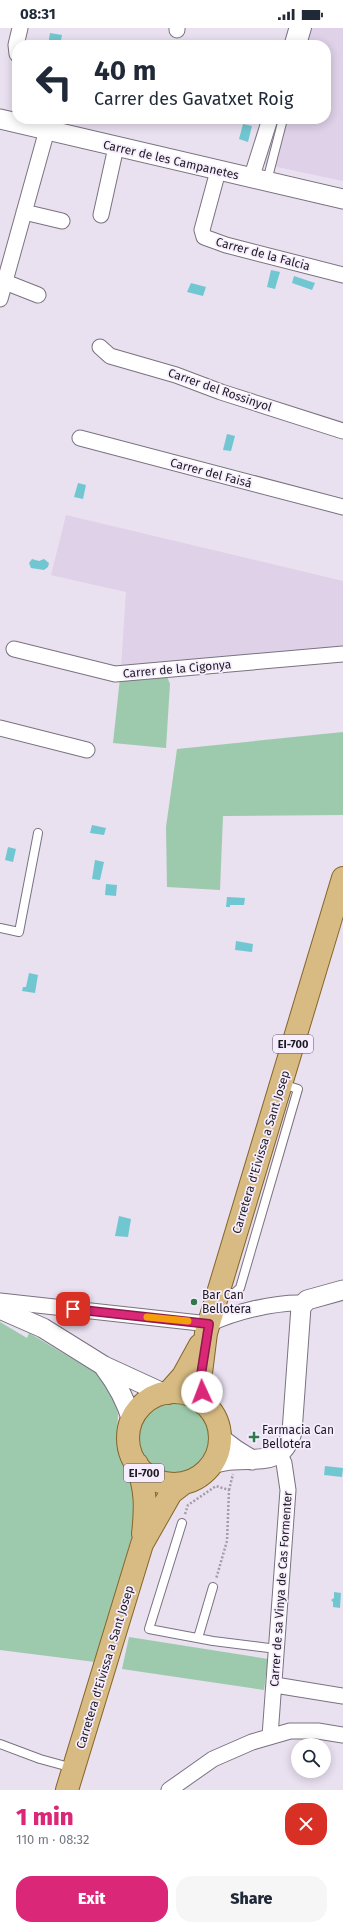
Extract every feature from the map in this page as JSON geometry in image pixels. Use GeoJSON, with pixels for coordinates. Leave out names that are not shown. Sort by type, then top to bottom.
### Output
{"type":"FeatureCollection","features":[{"type":"Feature","properties":{"kind":"main road","name":"Carretera d'Eivissa a Sant Josep"},"geometry":{"type":"LineString","coordinates":[[166,1393],[183,1376],[207,1328],[343,878]]}},
{"type":"Feature","properties":{"kind":"main road","name":"Carretera d'Eivissa a Sant Josep"},"geometry":{"type":"LineString","coordinates":[[204,1404],[200,1381],[207,1328]]}},
{"type":"Feature","properties":{"kind":"main road","name":"EI-700"},"geometry":{"type":"LineString","coordinates":[[166,1393],[187,1394],[204,1404],[216,1419],[220,1438],[219,1447],[212,1464],[199,1476],[184,1483],[166,1483],[149,1477],[136,1464],[129,1444],[132,1421],[144,1403],[154,1397],[166,1393]]}},
{"type":"Feature","properties":{"kind":"main road","name":"Carretera d'Eivissa a Sant Josep"},"geometry":{"type":"LineString","coordinates":[[67,1790],[142,1544],[146,1504],[143,1483],[136,1464]]}},
{"type":"Feature","properties":{"kind":"main road","name":"Carretera d'Eivissa a Sant Josep"},"geometry":{"type":"LineString","coordinates":[[142,1544],[171,1493],[184,1483]]}},
{"type":"Feature","properties":{"kind":"street"},"geometry":{"type":"LineString","coordinates":[[17,40],[20,28]]}},
{"type":"Feature","properties":{"kind":"street"},"geometry":{"type":"LineString","coordinates":[[293,40],[297,28]]}},
{"type":"Feature","properties":{"kind":"street","name":"Carrer de les Campanetes"},"geometry":{"type":"LineString","coordinates":[[0,119],[12,122]]}},
{"type":"Feature","properties":{"kind":"street","name":"Carrer de les Campanetes"},"geometry":{"type":"LineString","coordinates":[[21,124],[343,199]]}},
{"type":"Feature","properties":{"kind":"street"},"geometry":{"type":"LineString","coordinates":[[259,180],[269,124]]}},
{"type":"Feature","properties":{"kind":"street"},"geometry":{"type":"LineString","coordinates":[[0,299],[47,130]]}},
{"type":"Feature","properties":{"kind":"street"},"geometry":{"type":"LineString","coordinates":[[101,215],[116,147]]}},
{"type":"Feature","properties":{"kind":"street","name":"Carrer de la Falcia"},"geometry":{"type":"LineString","coordinates":[[218,171],[202,230],[204,237],[226,245],[343,275]]}},
{"type":"Feature","properties":{"kind":"street"},"geometry":{"type":"LineString","coordinates":[[24,212],[62,221]]}},
{"type":"Feature","properties":{"kind":"street"},"geometry":{"type":"LineString","coordinates":[[5,282],[38,295]]}},
{"type":"Feature","properties":{"kind":"street","name":"Carrer del Rossinyol"},"geometry":{"type":"LineString","coordinates":[[100,347],[110,356],[176,375],[221,392],[343,431]]}},
{"type":"Feature","properties":{"kind":"street","name":"Carrer del Faisá"},"geometry":{"type":"LineString","coordinates":[[80,438],[343,508]]}},
{"type":"Feature","properties":{"kind":"street","name":"Carrer de la Cigonya"},"geometry":{"type":"LineString","coordinates":[[14,649],[115,674],[343,654]]}},
{"type":"Feature","properties":{"kind":"street"},"geometry":{"type":"LineString","coordinates":[[0,728],[86,750]]}},
{"type":"Feature","properties":{"kind":"street"},"geometry":{"type":"LineString","coordinates":[[0,1301],[207,1328],[229,1315],[291,1303],[303,1303],[314,1297],[343,1290]]}},
{"type":"Feature","properties":{"kind":"street"},"geometry":{"type":"LineString","coordinates":[[212,1464],[233,1460],[266,1459],[280,1454],[289,1441],[292,1432],[299,1325],[303,1303]]}},
{"type":"Feature","properties":{"kind":"street"},"geometry":{"type":"LineString","coordinates":[[0,1309],[43,1328],[104,1366],[166,1393]]}},
{"type":"Feature","properties":{"kind":"street"},"geometry":{"type":"LineString","coordinates":[[104,1366],[118,1387],[128,1406],[132,1421]]}},
{"type":"Feature","properties":{"kind":"street"},"geometry":{"type":"LineString","coordinates":[[220,1438],[252,1460]]}},
{"type":"Feature","properties":{"kind":"street","name":"Carrer de sa Vinya de Cas Formenter"},"geometry":{"type":"LineString","coordinates":[[270,1736],[275,1685],[288,1490],[284,1463],[280,1454]]}},
{"type":"Feature","properties":{"kind":"street"},"geometry":{"type":"LineString","coordinates":[[275,1685],[343,1696]]}},
{"type":"Feature","properties":{"kind":"street"},"geometry":{"type":"LineString","coordinates":[[169,1790],[213,1759],[270,1736],[290,1731],[318,1731],[343,1735]]}},
{"type":"Feature","properties":{"kind":"lane"},"geometry":{"type":"LineString","coordinates":[[303,40],[306,28]]}},
{"type":"Feature","properties":{"kind":"lane"},"geometry":{"type":"LineString","coordinates":[[259,180],[282,124]]}},
{"type":"Feature","properties":{"kind":"lane"},"geometry":{"type":"LineString","coordinates":[[0,928],[19,932],[38,833]]}},
{"type":"Feature","properties":{"kind":"lane"},"geometry":{"type":"LineString","coordinates":[[182,1523],[149,1629],[198,1638],[277,1649]]}},
{"type":"Feature","properties":{"kind":"lane"},"geometry":{"type":"LineString","coordinates":[[198,1638],[213,1587]]}},
{"type":"Feature","properties":{"kind":"lane"},"geometry":{"type":"LineString","coordinates":[[0,1744],[40,1759],[74,1768]]}},
{"type":"Feature","properties":{"kind":"path"},"geometry":{"type":"LineString","coordinates":[[182,1523],[188,1505],[216,1486],[229,1490],[227,1541],[213,1587]]}},
{"type":"Feature","properties":{"kind":"shaded area"},"geometry":{"type":"Polygon","coordinates":[[[305,28],[343,28],[343,181],[263,164],[275,124],[331,124],[331,40],[301,40],[305,28]]]}},
{"type":"Feature","properties":{"kind":"shaded area"},"geometry":{"type":"Polygon","coordinates":[[[66,515],[343,581],[343,650],[121,668],[126,592],[51,575],[66,515]]]}},
{"type":"Feature","properties":{"kind":"green space"},"geometry":{"type":"Polygon","coordinates":[[[166,674],[170,684],[166,748],[113,743],[120,678],[166,674]]]}},
{"type":"Feature","properties":{"kind":"green space"},"geometry":{"type":"Polygon","coordinates":[[[343,732],[343,815],[223,816],[220,890],[167,887],[166,827],[177,749],[343,732]]]}},
{"type":"Feature","properties":{"kind":"green space"},"geometry":{"type":"Polygon","coordinates":[[[0,1322],[27,1338],[29,1333],[98,1374],[111,1391],[118,1413],[117,1440],[125,1463],[140,1495],[138,1516],[95,1662],[0,1650],[0,1322]]]}},
{"type":"Feature","properties":{"kind":"green space"},"geometry":{"type":"Polygon","coordinates":[[[172,1401],[186,1404],[198,1412],[206,1424],[209,1438],[206,1452],[198,1464],[186,1472],[172,1475],[158,1472],[146,1464],[138,1452],[135,1438],[138,1424],[146,1412],[158,1404],[172,1401]]]}},
{"type":"Feature","properties":{"kind":"green space"},"geometry":{"type":"Polygon","coordinates":[[[129,1637],[268,1659],[264,1690],[122,1669],[129,1637]]]}},
{"type":"Feature","properties":{"kind":"water"},"geometry":{"type":"Polygon","coordinates":[[[50,33],[62,35],[61,40],[49,40],[50,33]]]}},
{"type":"Feature","properties":{"kind":"water"},"geometry":{"type":"Polygon","coordinates":[[[243,124],[252,126],[248,142],[239,139],[243,124]]]}},
{"type":"Feature","properties":{"kind":"water"},"geometry":{"type":"Polygon","coordinates":[[[271,270],[280,272],[275,289],[267,287],[271,270]]]}},
{"type":"Feature","properties":{"kind":"water"},"geometry":{"type":"Polygon","coordinates":[[[294,276],[315,283],[312,290],[292,283],[294,276]]]}},
{"type":"Feature","properties":{"kind":"water"},"geometry":{"type":"Polygon","coordinates":[[[191,283],[206,287],[203,296],[187,292],[191,283]]]}},
{"type":"Feature","properties":{"kind":"water"},"geometry":{"type":"Polygon","coordinates":[[[227,434],[235,436],[231,451],[223,450],[227,434]]]}},
{"type":"Feature","properties":{"kind":"water"},"geometry":{"type":"Polygon","coordinates":[[[78,483],[86,485],[83,499],[74,497],[78,483]]]}},
{"type":"Feature","properties":{"kind":"water"},"geometry":{"type":"Polygon","coordinates":[[[32,559],[39,561],[44,559],[49,563],[48,567],[44,570],[31,568],[29,563],[32,559]]]}},
{"type":"Feature","properties":{"kind":"water"},"geometry":{"type":"Polygon","coordinates":[[[92,825],[106,828],[104,835],[90,833],[92,825]]]}},
{"type":"Feature","properties":{"kind":"water"},"geometry":{"type":"Polygon","coordinates":[[[8,847],[16,849],[13,862],[5,860],[8,847]]]}},
{"type":"Feature","properties":{"kind":"water"},"geometry":{"type":"Polygon","coordinates":[[[95,860],[104,862],[100,880],[92,879],[95,860]]]}},
{"type":"Feature","properties":{"kind":"water"},"geometry":{"type":"Polygon","coordinates":[[[106,884],[117,885],[116,896],[105,895],[106,884]]]}},
{"type":"Feature","properties":{"kind":"water"},"geometry":{"type":"Polygon","coordinates":[[[227,897],[245,898],[244,905],[230,905],[230,907],[226,907],[227,897]]]}},
{"type":"Feature","properties":{"kind":"water"},"geometry":{"type":"Polygon","coordinates":[[[236,941],[253,944],[252,952],[235,950],[236,941]]]}},
{"type":"Feature","properties":{"kind":"water"},"geometry":{"type":"Polygon","coordinates":[[[29,973],[38,975],[35,993],[22,991],[23,987],[26,987],[29,973]]]}},
{"type":"Feature","properties":{"kind":"water"},"geometry":{"type":"Polygon","coordinates":[[[119,1216],[131,1219],[128,1237],[115,1236],[119,1216]]]}},
{"type":"Feature","properties":{"kind":"water"},"geometry":{"type":"Polygon","coordinates":[[[325,1466],[343,1468],[342,1477],[324,1475],[325,1466]]]}},
{"type":"Feature","properties":{"kind":"water"},"geometry":{"type":"Polygon","coordinates":[[[334,1592],[341,1593],[340,1608],[333,1607],[333,1602],[331,1600],[334,1598],[334,1592]]]}},
{"type":"Feature","properties":{"kind":"slow traffic"},"geometry":{"type":"LineString","coordinates":[[147,1317],[188,1321]]}},
{"type":"Feature","properties":{"kind":"place","name":"Bar Can Bellotera"},"geometry":{"type":"Point","coordinates":[194,1302]}},
{"type":"Feature","properties":{"kind":"place","name":"Farmacia Can Bellotera"},"geometry":{"type":"Point","coordinates":[254,1437]}},
{"type":"Feature","properties":{"kind":"route"},"geometry":{"type":"LineString","coordinates":[[73,1309],[209,1324],[206,1333],[200,1381],[202,1392]]}}]}
